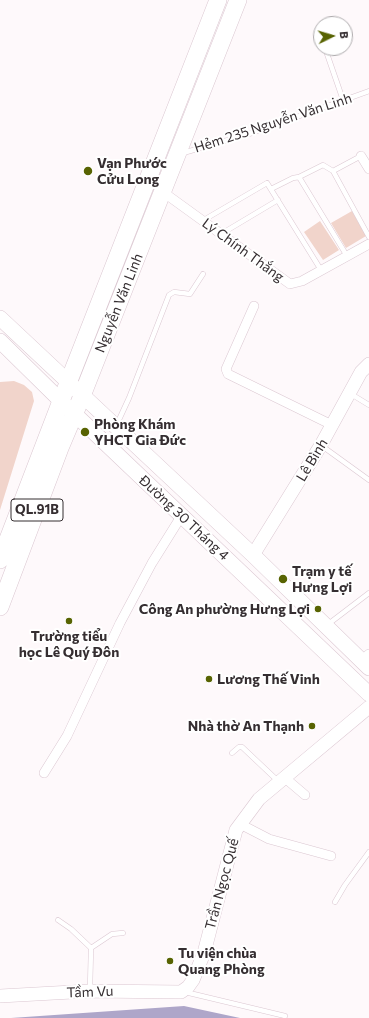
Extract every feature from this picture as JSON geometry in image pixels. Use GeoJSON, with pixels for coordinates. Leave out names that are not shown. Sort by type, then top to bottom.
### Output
{"type":"FeatureCollection","features":[{"type":"Feature","properties":{"kind":"highway","name":"Nguyễn Văn Linh"},"geometry":{"type":"LineString","coordinates":[[0,560],[60,401],[218,0]]}},
{"type":"Feature","properties":{"kind":"highway","name":"Nguyễn Văn Linh"},"geometry":{"type":"LineString","coordinates":[[0,607],[74,414],[238,0]]}},
{"type":"Feature","properties":{"kind":"main road","name":"Đường 30 Tháng 4"},"geometry":{"type":"LineString","coordinates":[[0,318],[253,555],[327,627],[366,661]]}},
{"type":"Feature","properties":{"kind":"main road","name":"Đường 30 Tháng 4"},"geometry":{"type":"LineString","coordinates":[[0,341],[60,401],[182,515],[369,694]]}},
{"type":"Feature","properties":{"kind":"street"},"geometry":{"type":"LineString","coordinates":[[361,156],[369,169]]}},
{"type":"Feature","properties":{"kind":"street","name":"Lý Chính Thắng"},"geometry":{"type":"LineString","coordinates":[[163,192],[290,284],[302,281],[369,244]]}},
{"type":"Feature","properties":{"kind":"street"},"geometry":{"type":"LineString","coordinates":[[254,306],[226,369],[228,374],[332,425]]}},
{"type":"Feature","properties":{"kind":"street","name":"Lê Bình"},"geometry":{"type":"LineString","coordinates":[[253,555],[321,445],[361,372],[369,364]]}},
{"type":"Feature","properties":{"kind":"street"},"geometry":{"type":"LineString","coordinates":[[44,773],[67,736],[120,623],[152,564],[182,515]]}},
{"type":"Feature","properties":{"kind":"street","name":"Trần Ngọc Quế"},"geometry":{"type":"LineString","coordinates":[[181,992],[188,987],[193,980],[204,953],[236,830],[259,799],[369,707]]}},
{"type":"Feature","properties":{"kind":"street"},"geometry":{"type":"LineString","coordinates":[[282,780],[305,796]]}},
{"type":"Feature","properties":{"kind":"street"},"geometry":{"type":"LineString","coordinates":[[240,824],[269,839],[331,856]]}},
{"type":"Feature","properties":{"kind":"street","name":"Tầm Vu"},"geometry":{"type":"LineString","coordinates":[[0,996],[90,991],[181,992]]}},
{"type":"Feature","properties":{"kind":"lane"},"geometry":{"type":"LineString","coordinates":[[328,56],[343,100]]}},
{"type":"Feature","properties":{"kind":"lane","name":"Hẻm 235 Nguyễn Văn Linh"},"geometry":{"type":"LineString","coordinates":[[178,154],[252,133],[369,91]]}},
{"type":"Feature","properties":{"kind":"lane"},"geometry":{"type":"LineString","coordinates":[[333,171],[361,156]]}},
{"type":"Feature","properties":{"kind":"lane"},"geometry":{"type":"LineString","coordinates":[[271,189],[323,165],[333,171],[369,237]]}},
{"type":"Feature","properties":{"kind":"lane"},"geometry":{"type":"LineString","coordinates":[[299,177],[347,256]]}},
{"type":"Feature","properties":{"kind":"lane"},"geometry":{"type":"LineString","coordinates":[[202,221],[267,183],[321,270]]}},
{"type":"Feature","properties":{"kind":"lane"},"geometry":{"type":"LineString","coordinates":[[221,234],[278,200]]}},
{"type":"Feature","properties":{"kind":"lane"},"geometry":{"type":"LineString","coordinates":[[116,427],[129,398],[169,295],[174,292],[190,294],[203,274]]}},
{"type":"Feature","properties":{"kind":"lane"},"geometry":{"type":"LineString","coordinates":[[350,393],[369,405]]}},
{"type":"Feature","properties":{"kind":"lane"},"geometry":{"type":"LineString","coordinates":[[321,445],[369,480]]}},
{"type":"Feature","properties":{"kind":"lane"},"geometry":{"type":"LineString","coordinates":[[327,627],[331,622],[369,593]]}},
{"type":"Feature","properties":{"kind":"lane"},"geometry":{"type":"LineString","coordinates":[[232,754],[239,747],[242,747],[282,780]]}},
{"type":"Feature","properties":{"kind":"lane"},"geometry":{"type":"LineString","coordinates":[[335,902],[345,885],[369,852]]}},
{"type":"Feature","properties":{"kind":"lane"},"geometry":{"type":"LineString","coordinates":[[58,920],[71,929],[91,948],[90,991]]}},
{"type":"Feature","properties":{"kind":"lane"},"geometry":{"type":"LineString","coordinates":[[91,948],[112,934],[123,933]]}},
{"type":"Feature","properties":{"kind":"lane"},"geometry":{"type":"LineString","coordinates":[[181,992],[285,1016]]}},
{"type":"Feature","properties":{"kind":"shaded area"},"geometry":{"type":"Polygon","coordinates":[[[352,211],[366,236],[346,248],[331,223],[352,211]]]}},
{"type":"Feature","properties":{"kind":"shaded area"},"geometry":{"type":"Polygon","coordinates":[[[320,221],[339,250],[323,260],[304,232],[320,221]]]}},
{"type":"Feature","properties":{"kind":"shaded area"},"geometry":{"type":"Polygon","coordinates":[[[14,381],[24,385],[32,392],[34,401],[0,510],[0,382],[14,381]]]}},
{"type":"Feature","properties":{"kind":"shaded area"},"geometry":{"type":"Polygon","coordinates":[[[184,1006],[240,1018],[11,1018],[184,1006]]]}},
{"type":"Feature","properties":{"kind":"place","name":"Vạn Phước Cửu Long"},"geometry":{"type":"Point","coordinates":[88,171]}},
{"type":"Feature","properties":{"kind":"place","name":"Phòng Khám YHCT Gia Đức"},"geometry":{"type":"Point","coordinates":[85,432]}},
{"type":"Feature","properties":{"kind":"place","name":"Trạm y tế Hưng Lợi"},"geometry":{"type":"Point","coordinates":[283,579]}},
{"type":"Feature","properties":{"kind":"place","name":"Công An phường Hưng Lợi"},"geometry":{"type":"Point","coordinates":[318,609]}},
{"type":"Feature","properties":{"kind":"place","name":"Trường tiểu học Lê Quý Đôn"},"geometry":{"type":"Point","coordinates":[69,621]}},
{"type":"Feature","properties":{"kind":"place","name":"Lương Thế Vinh"},"geometry":{"type":"Point","coordinates":[209,679]}},
{"type":"Feature","properties":{"kind":"place","name":"Nhà thờ An Thạnh"},"geometry":{"type":"Point","coordinates":[312,726]}},
{"type":"Feature","properties":{"kind":"place","name":"Tu viện chùa Quang Phòng"},"geometry":{"type":"Point","coordinates":[170,961]}}]}
